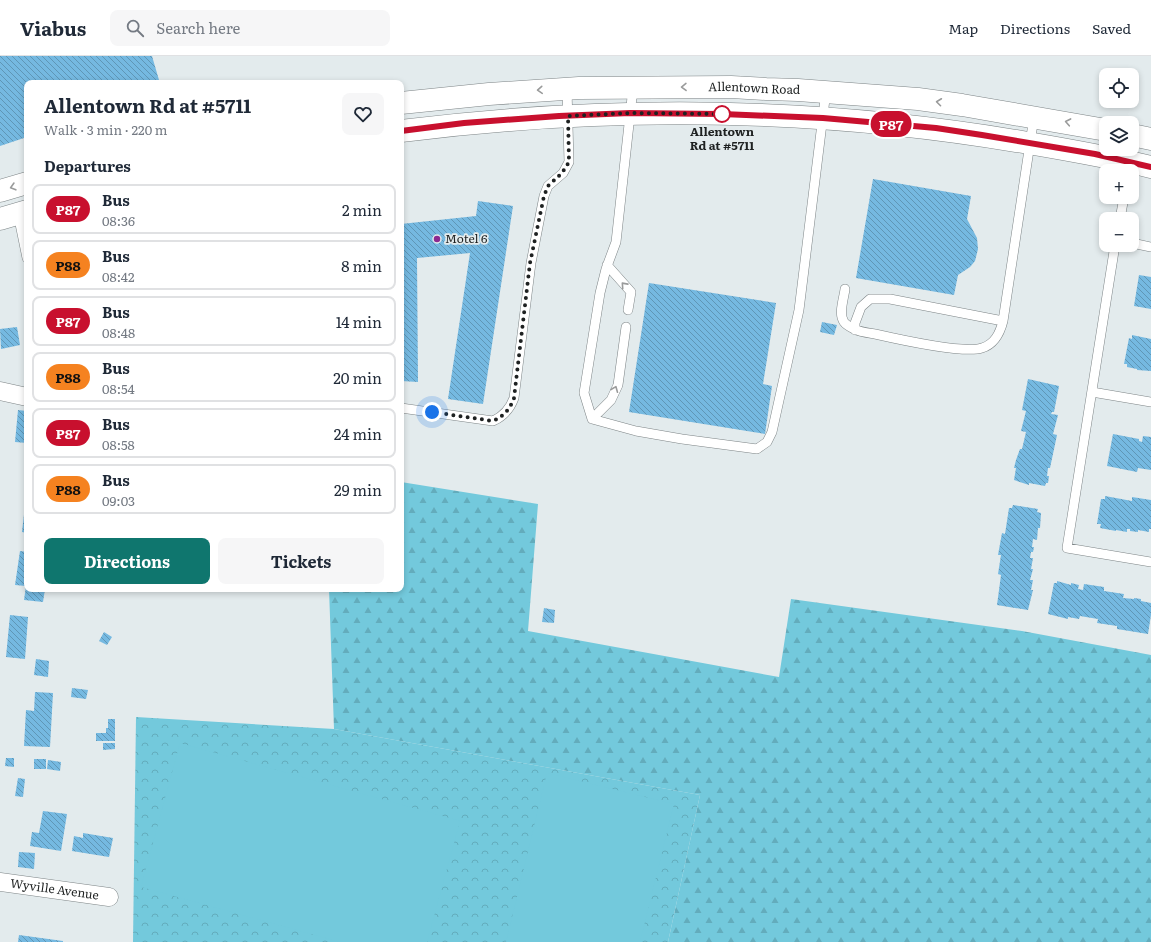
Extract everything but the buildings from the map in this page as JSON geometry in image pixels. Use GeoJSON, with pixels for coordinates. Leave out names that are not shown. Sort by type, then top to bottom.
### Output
{"type":"FeatureCollection","features":[{"type":"Feature","properties":{"kind":"main road","name":"Allentown Road"},"geometry":{"type":"LineString","coordinates":[[404,103],[567,89],[731,87],[826,91],[918,99],[962,105],[1099,129]]}},
{"type":"Feature","properties":{"kind":"main road"},"geometry":{"type":"LineString","coordinates":[[404,131],[464,123],[630,113],[722,114],[823,118],[936,128],[1095,154],[1123,164]]}},
{"type":"Feature","properties":{"kind":"main road"},"geometry":{"type":"LineString","coordinates":[[1139,166],[1151,167]]}},
{"type":"Feature","properties":{"kind":"main road"},"geometry":{"type":"LineString","coordinates":[[0,191],[24,184]]}},
{"type":"Feature","properties":{"kind":"street"},"geometry":{"type":"LineString","coordinates":[[0,391],[24,395]]}},
{"type":"Feature","properties":{"kind":"street","name":"Wyville Avenue"},"geometry":{"type":"LineString","coordinates":[[0,882],[109,897]]}},
{"type":"Feature","properties":{"kind":"lane"},"geometry":{"type":"LineString","coordinates":[[592,420],[584,393],[600,293],[616,242],[633,88]]}},
{"type":"Feature","properties":{"kind":"lane"},"geometry":{"type":"LineString","coordinates":[[404,408],[493,421],[501,417],[511,406],[514,398],[530,263],[544,196],[548,186],[562,173],[569,162],[567,89]]}},
{"type":"Feature","properties":{"kind":"lane"},"geometry":{"type":"LineString","coordinates":[[592,420],[636,431],[726,446],[757,449],[767,442],[772,432],[799,310],[826,91]]}},
{"type":"Feature","properties":{"kind":"lane"},"geometry":{"type":"LineString","coordinates":[[845,289],[841,314],[844,322],[855,330],[950,348],[982,348],[995,340],[1000,332],[1003,321],[1034,117]]}},
{"type":"Feature","properties":{"kind":"lane"},"geometry":{"type":"LineString","coordinates":[[15,215],[24,247]]}},
{"type":"Feature","properties":{"kind":"lane"},"geometry":{"type":"LineString","coordinates":[[1139,244],[1151,247]]}},
{"type":"Feature","properties":{"kind":"lane"},"geometry":{"type":"LineString","coordinates":[[1114,252],[1067,548],[1151,562]]}},
{"type":"Feature","properties":{"kind":"lane"},"geometry":{"type":"LineString","coordinates":[[608,265],[631,292],[628,310]]}},
{"type":"Feature","properties":{"kind":"lane"},"geometry":{"type":"LineString","coordinates":[[855,330],[855,322],[861,307],[870,299],[890,299],[1003,321]]}},
{"type":"Feature","properties":{"kind":"lane"},"geometry":{"type":"LineString","coordinates":[[592,420],[611,400],[618,385],[626,327]]}},
{"type":"Feature","properties":{"kind":"lane"},"geometry":{"type":"LineString","coordinates":[[1092,392],[1151,402]]}},
{"type":"Feature","properties":{"kind":"green space"},"geometry":{"type":"Polygon","coordinates":[[[404,482],[538,504],[528,631],[779,677],[791,599],[1022,631],[1151,655],[1151,942],[668,942],[700,795],[334,729],[329,592],[404,592],[404,482]]]}},
{"type":"Feature","properties":{"kind":"green space"},"geometry":{"type":"Polygon","coordinates":[[[136,717],[334,729],[700,795],[668,942],[133,942],[136,717]]]}},
{"type":"Feature","properties":{"kind":"green space"},"geometry":{"type":"Polygon","coordinates":[[[180,743],[460,821],[427,942],[340,942],[141,887],[180,743]]]}},
{"type":"Feature","properties":{"kind":"green space"},"geometry":{"type":"Polygon","coordinates":[[[547,773],[674,804],[640,942],[506,942],[547,773]]]}},
{"type":"Feature","properties":{"kind":"bus line","name":"P87"},"geometry":{"type":"LineString","coordinates":[[404,131],[464,123],[593,114],[722,114],[823,118],[936,128],[1095,154],[1151,167]]}},
{"type":"Feature","properties":{"kind":"place","name":"Allentown Rd at #5711"},"geometry":{"type":"Point","coordinates":[722,114]}},
{"type":"Feature","properties":{"kind":"place","name":"Motel 6"},"geometry":{"type":"Point","coordinates":[437,239]}},
{"type":"Feature","properties":{"kind":"route"},"geometry":{"type":"LineString","coordinates":[[432,412],[493,421],[501,417],[511,406],[514,398],[530,263],[544,196],[548,186],[562,173],[569,162],[568,116],[630,113],[722,114]]}}]}
